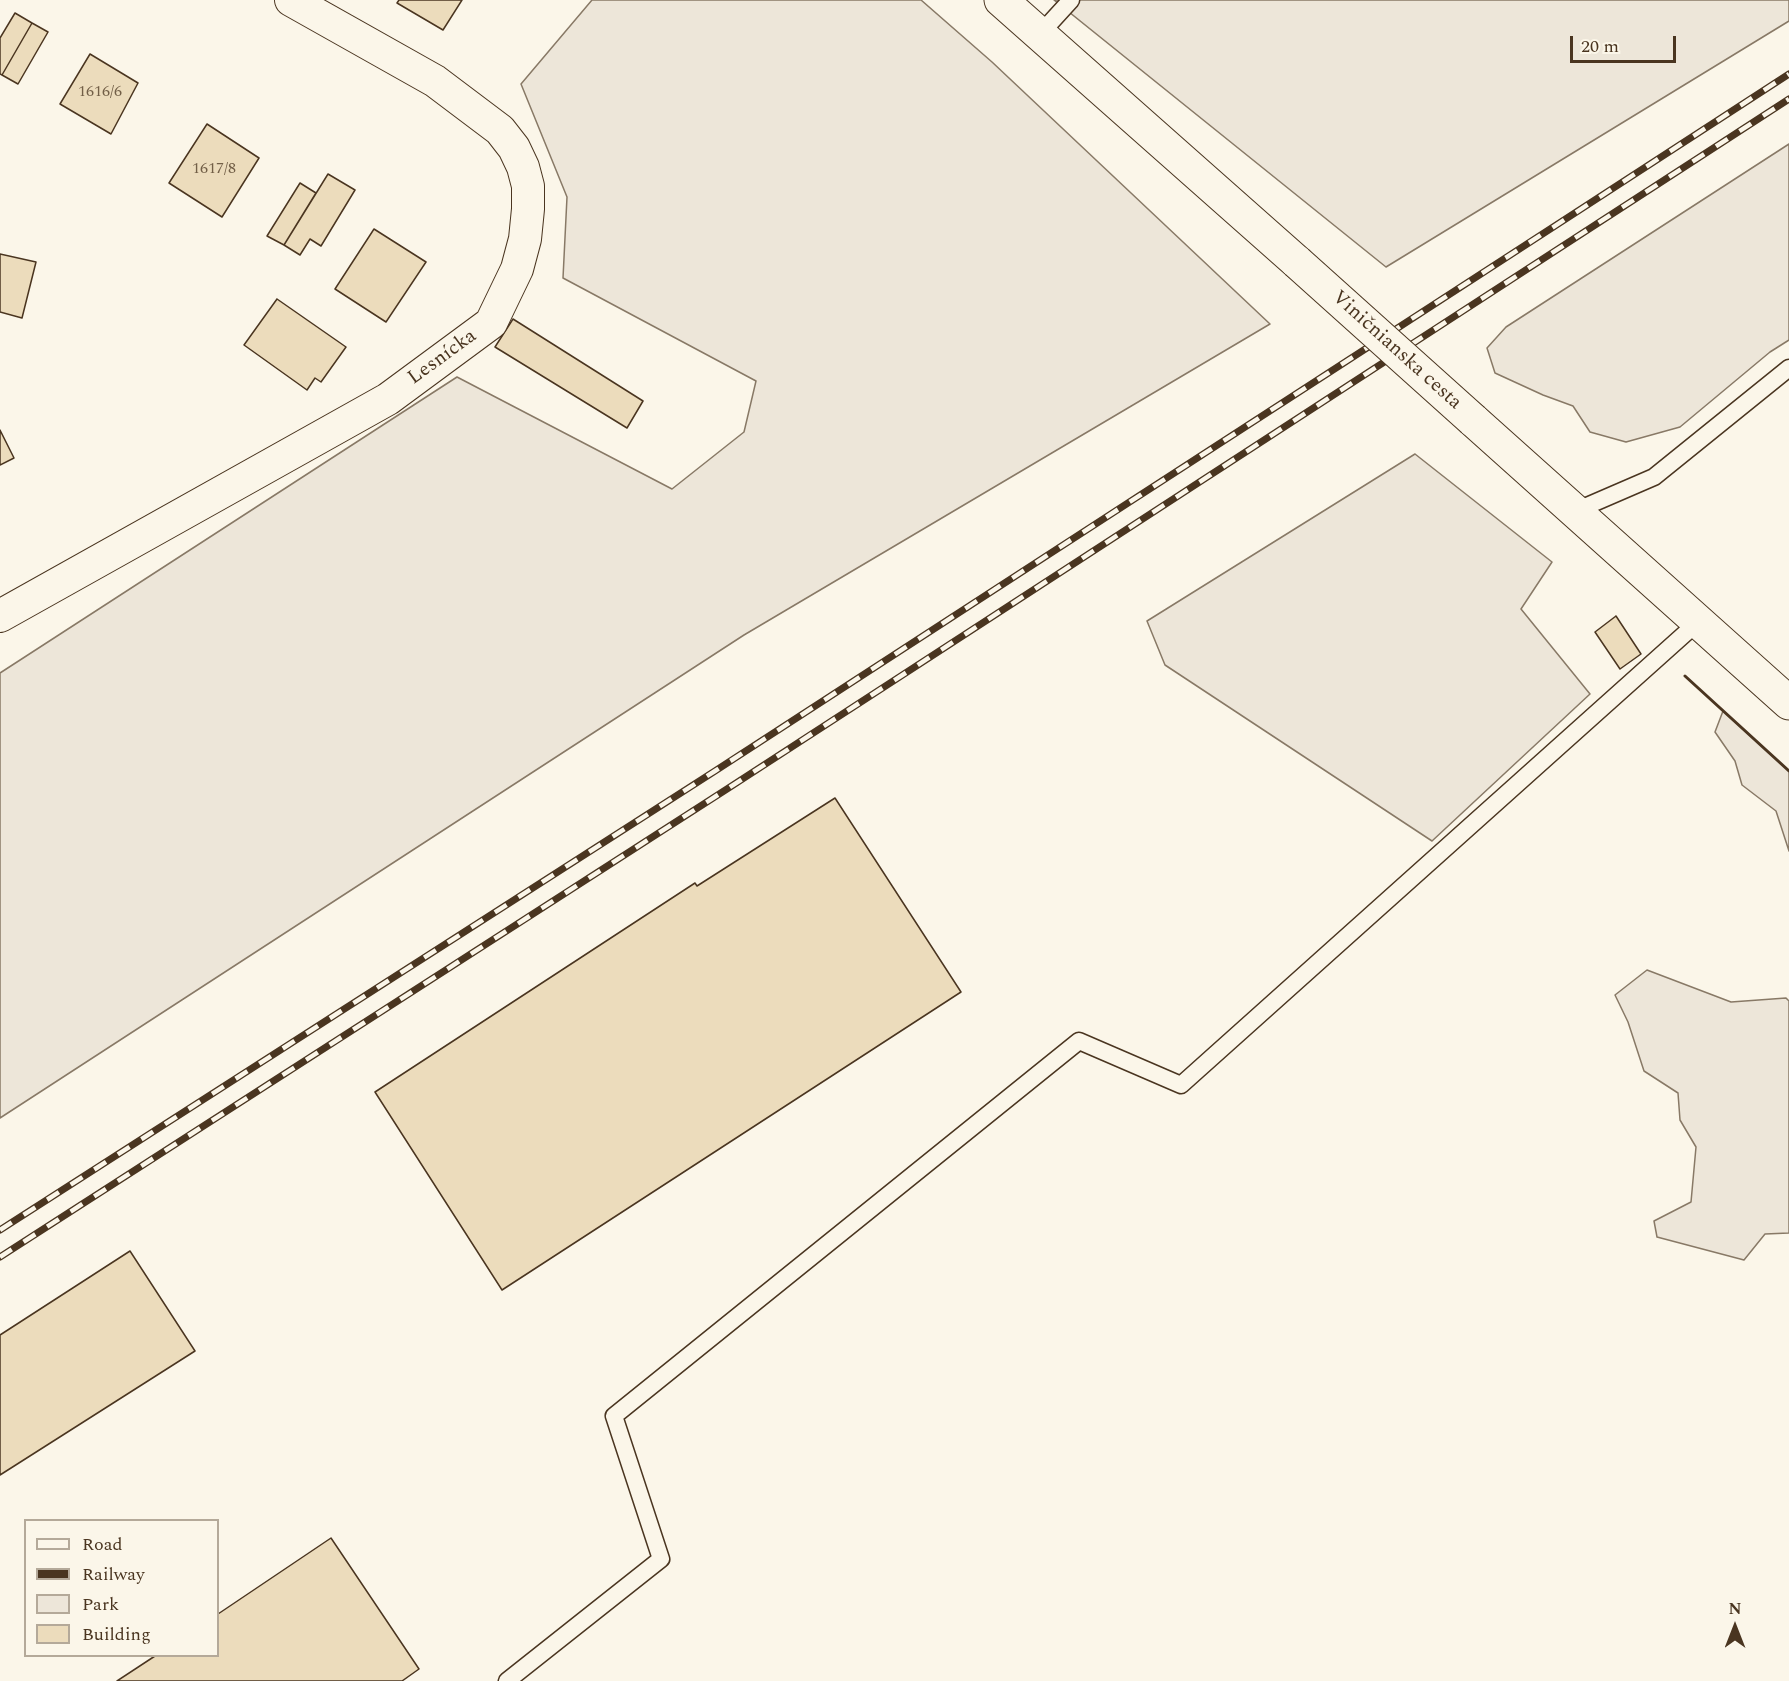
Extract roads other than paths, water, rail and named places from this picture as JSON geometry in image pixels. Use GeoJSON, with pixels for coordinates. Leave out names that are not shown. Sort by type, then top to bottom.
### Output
{"type":"FeatureCollection","features":[{"type":"Feature","properties":{"kind":"main road","name":"Viničnianska cesta"},"geometry":{"type":"LineString","coordinates":[[1001,0],[1789,703]]}},
{"type":"Feature","properties":{"kind":"street","name":"Lesnícka"},"geometry":{"type":"LineString","coordinates":[[0,616],[388,399],[491,323],[517,269],[525,239],[528,186],[523,167],[514,148],[500,130],[435,81],[291,0]]}},
{"type":"Feature","properties":{"kind":"lane"},"geometry":{"type":"LineString","coordinates":[[1040,34],[1071,0]]}},
{"type":"Feature","properties":{"kind":"lane"},"geometry":{"type":"LineString","coordinates":[[1573,512],[1654,477],[1789,368]]}},
{"type":"Feature","properties":{"kind":"lane"},"geometry":{"type":"LineString","coordinates":[[507,1681],[661,1558],[614,1416],[1079,1041],[1181,1085],[1698,622]]}},
{"type":"Feature","properties":{"kind":"railway"},"geometry":{"type":"LineString","coordinates":[[0,1230],[715,771],[1789,74]]}},
{"type":"Feature","properties":{"kind":"railway"},"geometry":{"type":"LineString","coordinates":[[0,1257],[727,789],[1789,99]]}}]}
